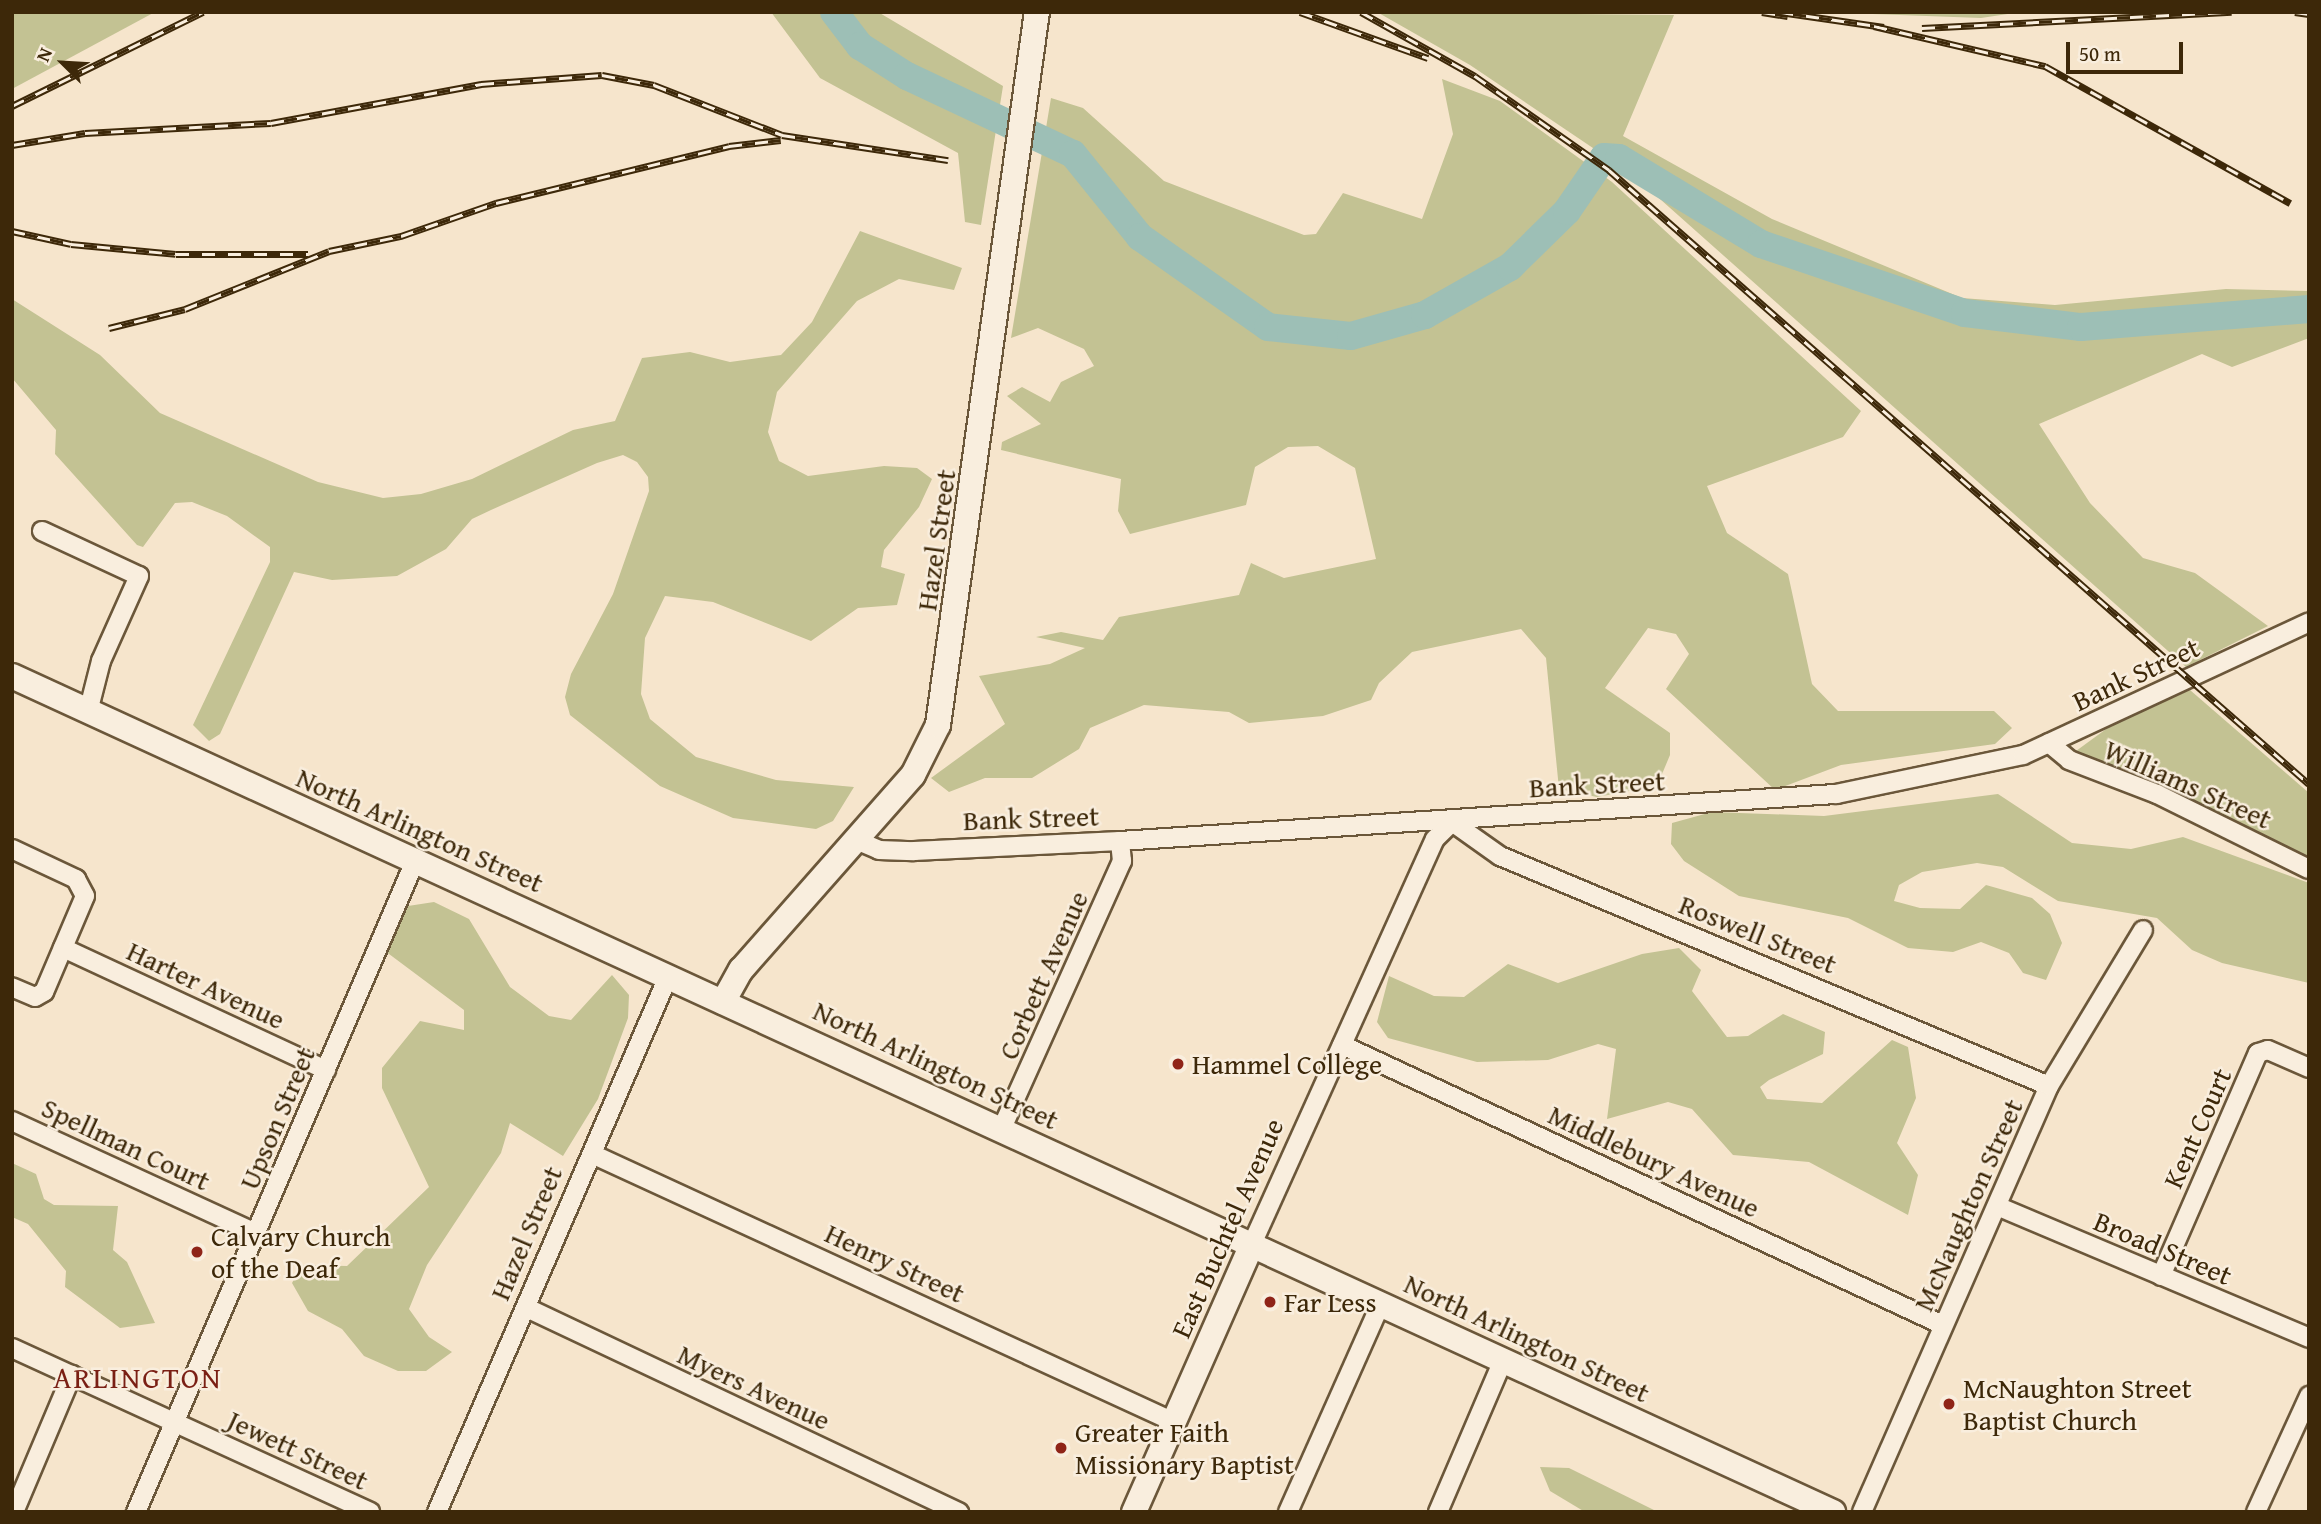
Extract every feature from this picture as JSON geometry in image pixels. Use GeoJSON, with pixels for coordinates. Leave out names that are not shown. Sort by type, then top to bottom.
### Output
{"type":"FeatureCollection","features":[{"type":"Feature","properties":{"kind":"street","name":"Hazel Street"},"geometry":{"type":"LineString","coordinates":[[723,1002],[741,970],[913,775],[946,701],[1037,12]]}},
{"type":"Feature","properties":{"kind":"street"},"geometry":{"type":"LineString","coordinates":[[42,531],[139,576],[101,660],[88,712]]}},
{"type":"Feature","properties":{"kind":"street","name":"Bank Street"},"geometry":{"type":"LineString","coordinates":[[856,841],[879,850],[1120,841],[1452,822],[1836,794],[1997,763],[2049,743],[2309,622]]}},
{"type":"Feature","properties":{"kind":"street","name":"North Arlington Street"},"geometry":{"type":"LineString","coordinates":[[12,676],[668,978],[1002,1128],[1833,1512]]}},
{"type":"Feature","properties":{"kind":"street","name":"Williams Street"},"geometry":{"type":"LineString","coordinates":[[2049,743],[2069,760],[2157,794],[2309,869]]}},
{"type":"Feature","properties":{"kind":"street","name":"East Buchtel Avenue"},"geometry":{"type":"LineString","coordinates":[[1134,1512],[1435,839],[1452,822]]}},
{"type":"Feature","properties":{"kind":"street","name":"Roswell Street"},"geometry":{"type":"LineString","coordinates":[[1452,822],[1500,856],[2049,1086]]}},
{"type":"Feature","properties":{"kind":"street","name":"Corbett Avenue"},"geometry":{"type":"LineString","coordinates":[[1002,1128],[1122,861],[1120,841]]}},
{"type":"Feature","properties":{"kind":"street"},"geometry":{"type":"LineString","coordinates":[[12,849],[85,888],[54,970],[40,997],[12,987]]}},
{"type":"Feature","properties":{"kind":"street","name":"Upson Street"},"geometry":{"type":"LineString","coordinates":[[136,1512],[415,861]]}},
{"type":"Feature","properties":{"kind":"street","name":"McNaughton Street"},"geometry":{"type":"LineString","coordinates":[[1862,1512],[2049,1086],[2143,930]]}},
{"type":"Feature","properties":{"kind":"street","name":"Harter Avenue"},"geometry":{"type":"LineString","coordinates":[[63,948],[326,1070]]}},
{"type":"Feature","properties":{"kind":"street","name":"Hazel Street"},"geometry":{"type":"LineString","coordinates":[[438,1512],[668,978]]}},
{"type":"Feature","properties":{"kind":"street","name":"Middlebury Avenue"},"geometry":{"type":"LineString","coordinates":[[1342,1045],[1943,1325]]}},
{"type":"Feature","properties":{"kind":"street","name":"Kent Court"},"geometry":{"type":"LineString","coordinates":[[2161,1276],[2258,1053],[2268,1050],[2309,1068]]}},
{"type":"Feature","properties":{"kind":"street","name":"Spellman Court"},"geometry":{"type":"LineString","coordinates":[[12,1121],[256,1233]]}},
{"type":"Feature","properties":{"kind":"street","name":"Henry Street"},"geometry":{"type":"LineString","coordinates":[[592,1154],[1174,1422]]}},
{"type":"Feature","properties":{"kind":"street","name":"Broad Street"},"geometry":{"type":"LineString","coordinates":[[1997,1206],[2309,1338]]}},
{"type":"Feature","properties":{"kind":"street"},"geometry":{"type":"LineString","coordinates":[[1288,1512],[1381,1303]]}},
{"type":"Feature","properties":{"kind":"street","name":"Myers Avenue"},"geometry":{"type":"LineString","coordinates":[[527,1308],[959,1512]]}},
{"type":"Feature","properties":{"kind":"street","name":"Jewett Street"},"geometry":{"type":"LineString","coordinates":[[12,1348],[370,1512]]}},
{"type":"Feature","properties":{"kind":"street"},"geometry":{"type":"LineString","coordinates":[[1440,1511],[1503,1360]]}},
{"type":"Feature","properties":{"kind":"street"},"geometry":{"type":"LineString","coordinates":[[14,1512],[72,1375]]}},
{"type":"Feature","properties":{"kind":"street"},"geometry":{"type":"LineString","coordinates":[[2256,1512],[2309,1396]]}},
{"type":"Feature","properties":{"kind":"shaded area"},"geometry":{"type":"Polygon","coordinates":[[[12,12],[155,12],[12,89],[12,12]]]}},
{"type":"Feature","properties":{"kind":"shaded area"},"geometry":{"type":"Polygon","coordinates":[[[771,12],[878,12],[1003,86],[981,225],[965,222],[958,153],[820,78],[771,12]]]}},
{"type":"Feature","properties":{"kind":"shaded area"},"geometry":{"type":"Polygon","coordinates":[[[1377,12],[1674,15],[1623,136],[1772,219],[1962,298],[2055,305],[2226,289],[2309,291],[2309,338],[2232,367],[2202,354],[2039,424],[2090,503],[2143,558],[2195,573],[2268,626],[2186,667],[1633,175],[1470,65],[1377,12]]]}},
{"type":"Feature","properties":{"kind":"shaded area"},"geometry":{"type":"Polygon","coordinates":[[[1818,12],[2021,12],[1981,18],[1818,12]]]}},
{"type":"Feature","properties":{"kind":"shaded area"},"geometry":{"type":"Polygon","coordinates":[[[1442,79],[1500,101],[1612,182],[1861,411],[1843,437],[1707,486],[1727,533],[1788,574],[1812,684],[1838,711],[1994,711],[2012,728],[1995,744],[1841,765],[1775,790],[1666,689],[1689,654],[1676,634],[1648,628],[1605,688],[1670,733],[1670,755],[1657,786],[1597,797],[1559,789],[1546,658],[1521,629],[1412,652],[1379,683],[1371,700],[1323,716],[1249,723],[1229,712],[1144,705],[1090,728],[1079,749],[1032,778],[985,778],[949,792],[931,778],[1005,724],[979,676],[1050,664],[1085,648],[1036,637],[1061,632],[1103,640],[1119,617],[1239,595],[1251,563],[1284,578],[1376,559],[1355,468],[1318,446],[1288,447],[1255,467],[1246,505],[1130,534],[1118,511],[1121,479],[1001,450],[1002,442],[1041,424],[1007,396],[1022,387],[1050,402],[1061,382],[1094,366],[1084,349],[1038,328],[1011,338],[1051,98],[1083,108],[1164,181],[1304,235],[1316,234],[1343,193],[1422,219],[1453,134],[1442,79]]]}},
{"type":"Feature","properties":{"kind":"shaded area"},"geometry":{"type":"Polygon","coordinates":[[[860,231],[962,268],[954,290],[899,279],[857,301],[777,392],[768,432],[779,461],[808,476],[884,466],[917,468],[932,479],[919,507],[884,550],[881,567],[905,574],[897,605],[858,608],[811,641],[713,602],[665,596],[645,638],[641,694],[650,719],[696,757],[776,780],[854,787],[833,821],[816,829],[733,818],[660,786],[570,715],[565,697],[571,674],[613,594],[649,491],[648,477],[637,462],[623,455],[597,463],[472,519],[446,549],[397,576],[332,580],[294,572],[220,734],[209,741],[193,725],[270,562],[270,547],[227,516],[192,502],[175,503],[143,547],[137,545],[55,454],[56,430],[12,378],[12,299],[100,355],[160,413],[318,482],[383,498],[421,494],[472,479],[573,430],[615,421],[642,358],[690,352],[730,362],[781,355],[812,322],[860,231]]]}},
{"type":"Feature","properties":{"kind":"shaded area"},"geometry":{"type":"Polygon","coordinates":[[[2190,690],[2309,793],[2309,864],[2076,751],[2113,724],[2190,690]]]}},
{"type":"Feature","properties":{"kind":"shaded area"},"geometry":{"type":"Polygon","coordinates":[[[1998,794],[2072,843],[2131,849],[2183,837],[2309,883],[2309,983],[2222,963],[2192,950],[2157,918],[2058,901],[2003,867],[1977,863],[1922,872],[1899,885],[1894,901],[1920,908],[1960,909],[1986,885],[2032,898],[2050,914],[2062,943],[2046,980],[2023,973],[2009,953],[1981,942],[1953,952],[1908,948],[1848,918],[1739,896],[1684,861],[1671,844],[1672,823],[1712,812],[1824,816],[1998,794]]]}},
{"type":"Feature","properties":{"kind":"shaded area"},"geometry":{"type":"Polygon","coordinates":[[[434,902],[469,919],[510,987],[549,1016],[571,1020],[612,975],[629,995],[628,1018],[598,1099],[563,1156],[510,1123],[501,1153],[427,1265],[409,1309],[429,1337],[452,1352],[426,1371],[398,1371],[364,1356],[342,1329],[308,1311],[292,1283],[302,1265],[347,1266],[429,1187],[382,1088],[382,1068],[420,1021],[464,1030],[464,1010],[385,951],[408,906],[434,902]]]}},
{"type":"Feature","properties":{"kind":"shaded area"},"geometry":{"type":"Polygon","coordinates":[[[1679,948],[1701,970],[1692,991],[1727,1037],[1748,1036],[1783,1014],[1825,1032],[1823,1054],[1760,1087],[1767,1099],[1822,1103],[1892,1040],[1908,1047],[1916,1098],[1897,1143],[1918,1175],[1908,1215],[1809,1162],[1733,1155],[1692,1109],[1668,1102],[1607,1119],[1616,1049],[1598,1044],[1548,1060],[1477,1062],[1388,1038],[1377,1022],[1389,976],[1434,996],[1464,997],[1508,964],[1558,983],[1642,954],[1679,948]]]}},
{"type":"Feature","properties":{"kind":"shaded area"},"geometry":{"type":"Polygon","coordinates":[[[12,1163],[36,1174],[44,1199],[54,1205],[118,1206],[113,1250],[127,1262],[155,1323],[120,1328],[65,1287],[66,1271],[28,1224],[12,1217],[12,1163]]]}},
{"type":"Feature","properties":{"kind":"shaded area"},"geometry":{"type":"Polygon","coordinates":[[[1540,1467],[1569,1468],[1658,1512],[1585,1512],[1550,1491],[1540,1467]]]}},
{"type":"Feature","properties":{"kind":"waterway"},"geometry":{"type":"LineString","coordinates":[[834,12],[860,46],[907,76],[1073,154],[1140,237],[1268,327],[1351,336],[1425,315],[1510,267],[1567,211],[1604,157],[1619,158],[1761,244],[1965,313],[2081,327],[2309,309]]}},
{"type":"Feature","properties":{"kind":"railway"},"geometry":{"type":"LineString","coordinates":[[12,106],[203,12]]}},
{"type":"Feature","properties":{"kind":"railway"},"geometry":{"type":"LineString","coordinates":[[1300,12],[1428,58]]}},
{"type":"Feature","properties":{"kind":"railway"},"geometry":{"type":"LineString","coordinates":[[1361,12],[1475,76],[1609,170],[2309,784]]}},
{"type":"Feature","properties":{"kind":"railway"},"geometry":{"type":"LineString","coordinates":[[1762,12],[1788,16]]}},
{"type":"Feature","properties":{"kind":"railway"},"geometry":{"type":"LineString","coordinates":[[1780,12],[1884,27]]}},
{"type":"Feature","properties":{"kind":"railway"},"geometry":{"type":"LineString","coordinates":[[1922,28],[2232,12]]}},
{"type":"Feature","properties":{"kind":"railway"},"geometry":{"type":"LineString","coordinates":[[2295,12],[2309,14]]}},
{"type":"Feature","properties":{"kind":"railway"},"geometry":{"type":"LineString","coordinates":[[1874,26],[2045,66],[2290,203]]}},
{"type":"Feature","properties":{"kind":"railway"},"geometry":{"type":"LineString","coordinates":[[12,145],[85,133],[271,123],[481,84],[602,75],[654,85],[782,135],[948,160]]}},
{"type":"Feature","properties":{"kind":"railway"},"geometry":{"type":"LineString","coordinates":[[109,328],[185,309],[329,251],[401,236],[496,203],[729,146],[781,140]]}},
{"type":"Feature","properties":{"kind":"railway"},"geometry":{"type":"LineString","coordinates":[[12,231],[71,244],[176,254],[308,254]]}},
{"type":"Feature","properties":{"kind":"place","name":"Hammel College"},"geometry":{"type":"Point","coordinates":[1178,1064]}},
{"type":"Feature","properties":{"kind":"place","name":"Calvary Church of the Deaf"},"geometry":{"type":"Point","coordinates":[197,1252]}},
{"type":"Feature","properties":{"kind":"place","name":"Far Less"},"geometry":{"type":"Point","coordinates":[1270,1302]}},
{"type":"Feature","properties":{"kind":"place","name":"McNaughton Street Baptist Church"},"geometry":{"type":"Point","coordinates":[1949,1404]}},
{"type":"Feature","properties":{"kind":"place","name":"Greater Faith Missionary Baptist"},"geometry":{"type":"Point","coordinates":[1061,1448]}},
{"type":"Feature","properties":{"kind":"district","name":"ARLINGTON"},"geometry":{"type":"Point","coordinates":[138,1377]}}]}
